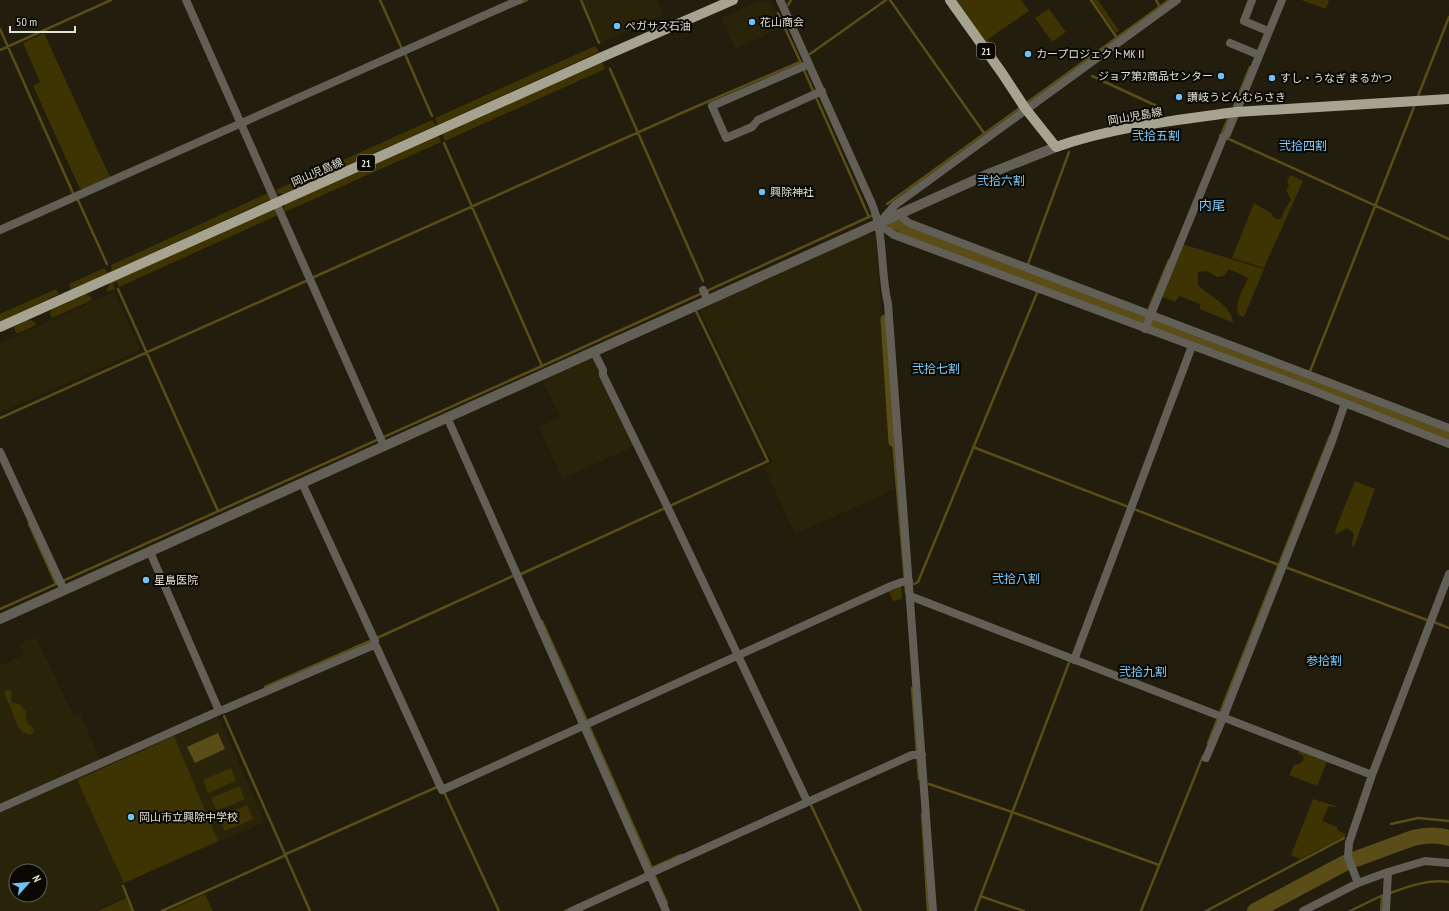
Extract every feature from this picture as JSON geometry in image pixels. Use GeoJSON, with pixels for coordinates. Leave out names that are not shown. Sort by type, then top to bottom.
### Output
{"type":"FeatureCollection","features":[{"type":"Feature","properties":{"kind":"main road","name":"岡山児島線"},"geometry":{"type":"LineString","coordinates":[[0,327],[602,57],[733,0]]}},
{"type":"Feature","properties":{"kind":"main road","name":"21"},"geometry":{"type":"LineString","coordinates":[[950,0],[1002,73],[1024,107],[1056,148]]}},
{"type":"Feature","properties":{"kind":"main road","name":"岡山児島線"},"geometry":{"type":"LineString","coordinates":[[1056,148],[1079,140],[1119,131],[1236,112],[1449,99]]}},
{"type":"Feature","properties":{"kind":"street"},"geometry":{"type":"LineString","coordinates":[[186,0],[382,440]]}},
{"type":"Feature","properties":{"kind":"street"},"geometry":{"type":"LineString","coordinates":[[0,230],[519,0]]}},
{"type":"Feature","properties":{"kind":"street"},"geometry":{"type":"LineString","coordinates":[[879,224],[896,205],[1024,107],[1177,0]]}},
{"type":"Feature","properties":{"kind":"street"},"geometry":{"type":"LineString","coordinates":[[1252,0],[1244,21],[1266,30]]}},
{"type":"Feature","properties":{"kind":"street"},"geometry":{"type":"LineString","coordinates":[[1147,319],[1224,137],[1227,134],[1257,54],[1282,0]]}},
{"type":"Feature","properties":{"kind":"street"},"geometry":{"type":"LineString","coordinates":[[783,1],[805,66],[872,204],[879,224],[885,292],[888,304],[906,581],[910,596],[918,755],[934,911]]}},
{"type":"Feature","properties":{"kind":"street"},"geometry":{"type":"LineString","coordinates":[[1230,43],[1257,54]]}},
{"type":"Feature","properties":{"kind":"street"},"geometry":{"type":"LineString","coordinates":[[805,66],[712,106],[726,138],[752,127],[758,120],[817,93]]}},
{"type":"Feature","properties":{"kind":"street"},"geometry":{"type":"LineString","coordinates":[[0,620],[62,585],[150,552],[302,483],[382,440],[447,417],[594,352],[706,295],[879,224],[986,175],[1056,148]]}},
{"type":"Feature","properties":{"kind":"street"},"geometry":{"type":"LineString","coordinates":[[904,219],[909,223],[1027,268],[1147,319],[1256,362],[1345,403],[1449,444]]}},
{"type":"Feature","properties":{"kind":"street"},"geometry":{"type":"LineString","coordinates":[[879,224],[894,235],[1147,319],[1192,346],[1226,350],[1256,362],[1308,375],[1449,428]]}},
{"type":"Feature","properties":{"kind":"street"},"geometry":{"type":"LineString","coordinates":[[1072,659],[1132,508],[1192,346]]}},
{"type":"Feature","properties":{"kind":"street"},"geometry":{"type":"LineString","coordinates":[[594,352],[603,370],[603,375],[737,655],[809,801]]}},
{"type":"Feature","properties":{"kind":"street"},"geometry":{"type":"LineString","coordinates":[[1206,758],[1221,717],[1331,444],[1345,403]]}},
{"type":"Feature","properties":{"kind":"street"},"geometry":{"type":"LineString","coordinates":[[447,417],[666,911]]}},
{"type":"Feature","properties":{"kind":"street"},"geometry":{"type":"LineString","coordinates":[[0,452],[62,585]]}},
{"type":"Feature","properties":{"kind":"street"},"geometry":{"type":"LineString","coordinates":[[302,483],[372,634],[375,641],[374,645],[376,646],[442,790],[585,726],[737,655],[906,581]]}},
{"type":"Feature","properties":{"kind":"street"},"geometry":{"type":"LineString","coordinates":[[150,552],[219,711]]}},
{"type":"Feature","properties":{"kind":"street"},"geometry":{"type":"LineString","coordinates":[[1358,883],[1349,861],[1349,843],[1372,775],[1449,574]]}},
{"type":"Feature","properties":{"kind":"street"},"geometry":{"type":"LineString","coordinates":[[910,596],[1372,775]]}},
{"type":"Feature","properties":{"kind":"street"},"geometry":{"type":"LineString","coordinates":[[0,808],[219,711],[374,645]]}},
{"type":"Feature","properties":{"kind":"street"},"geometry":{"type":"LineString","coordinates":[[572,911],[809,801],[918,755]]}},
{"type":"Feature","properties":{"kind":"street"},"geometry":{"type":"LineString","coordinates":[[1303,911],[1358,883],[1388,872],[1425,861],[1449,863]]}},
{"type":"Feature","properties":{"kind":"street"},"geometry":{"type":"LineString","coordinates":[[1386,911],[1388,872]]}},
{"type":"Feature","properties":{"kind":"shaded area","name":"ペガサス石油"},"geometry":{"type":"Polygon","coordinates":[[[582,0],[657,0],[664,15],[601,43],[582,0]]]}},
{"type":"Feature","properties":{"kind":"shaded area","name":"花山商会"},"geometry":{"type":"Polygon","coordinates":[[[761,0],[763,2],[770,0],[783,27],[735,49],[721,18],[761,0]]]}},
{"type":"Feature","properties":{"kind":"shaded area"},"geometry":{"type":"Polygon","coordinates":[[[956,0],[1021,0],[1029,11],[988,39],[992,48],[990,48],[956,0]]]}},
{"type":"Feature","properties":{"kind":"shaded area"},"geometry":{"type":"Polygon","coordinates":[[[1093,0],[1098,0],[1119,31],[1116,33],[1093,0]]]}},
{"type":"Feature","properties":{"kind":"shaded area"},"geometry":{"type":"Polygon","coordinates":[[[1301,0],[1329,0],[1326,9],[1301,0]]]}},
{"type":"Feature","properties":{"kind":"shaded area"},"geometry":{"type":"Polygon","coordinates":[[[1049,9],[1066,32],[1052,42],[1035,18],[1049,9]]]}},
{"type":"Feature","properties":{"kind":"shaded area"},"geometry":{"type":"Polygon","coordinates":[[[44,33],[110,177],[82,190],[79,187],[33,86],[40,82],[23,43],[44,33]]]}},
{"type":"Feature","properties":{"kind":"shaded area"},"geometry":{"type":"Polygon","coordinates":[[[595,46],[599,52],[284,194],[277,193],[276,190],[432,120],[436,125],[435,118],[595,46]]]}},
{"type":"Feature","properties":{"kind":"shaded area"},"geometry":{"type":"Polygon","coordinates":[[[602,62],[605,69],[445,141],[442,134],[439,136],[441,142],[285,212],[283,209],[286,203],[602,62]]]}},
{"type":"Feature","properties":{"kind":"shaded area"},"geometry":{"type":"Polygon","coordinates":[[[1290,175],[1303,181],[1264,268],[1232,258],[1254,203],[1271,213],[1273,217],[1281,219],[1291,200],[1286,190],[1289,185],[1287,182],[1290,175]]]}},
{"type":"Feature","properties":{"kind":"shaded area"},"geometry":{"type":"Polygon","coordinates":[[[268,193],[269,200],[71,290],[69,284],[104,268],[108,272],[112,270],[111,265],[268,193]]]}},
{"type":"Feature","properties":{"kind":"shaded area"},"geometry":{"type":"Polygon","coordinates":[[[276,209],[278,215],[119,287],[117,282],[113,284],[115,289],[106,292],[111,282],[276,209]]]}},
{"type":"Feature","properties":{"kind":"shaded area"},"geometry":{"type":"Polygon","coordinates":[[[868,233],[876,236],[894,490],[795,534],[764,467],[772,462],[699,309],[868,233]]]}},
{"type":"Feature","properties":{"kind":"shaded area"},"geometry":{"type":"Polygon","coordinates":[[[1182,244],[1264,269],[1244,317],[1238,315],[1237,310],[1240,296],[1248,278],[1229,269],[1224,276],[1217,277],[1207,271],[1198,272],[1198,285],[1225,306],[1232,317],[1233,323],[1200,309],[1200,304],[1179,296],[1175,302],[1160,296],[1182,244]]]}},
{"type":"Feature","properties":{"kind":"shaded area"},"geometry":{"type":"Polygon","coordinates":[[[56,289],[59,294],[0,322],[0,314],[56,289]]]}},
{"type":"Feature","properties":{"kind":"shaded area"},"geometry":{"type":"Polygon","coordinates":[[[114,292],[141,350],[0,413],[0,343],[114,292]]]}},
{"type":"Feature","properties":{"kind":"shaded area"},"geometry":{"type":"Polygon","coordinates":[[[86,294],[90,296],[92,300],[52,318],[50,314],[51,310],[86,294]]]}},
{"type":"Feature","properties":{"kind":"shaded area"},"geometry":{"type":"Polygon","coordinates":[[[27,320],[34,321],[36,325],[17,334],[13,327],[27,320]]]}},
{"type":"Feature","properties":{"kind":"shaded area"},"geometry":{"type":"Polygon","coordinates":[[[1167,330],[1220,349],[1219,354],[1166,335],[1167,330]]]}},
{"type":"Feature","properties":{"kind":"shaded area"},"geometry":{"type":"Polygon","coordinates":[[[594,356],[635,446],[562,479],[539,427],[560,417],[542,380],[594,356]]]}},
{"type":"Feature","properties":{"kind":"shaded area"},"geometry":{"type":"Polygon","coordinates":[[[1355,481],[1375,489],[1354,547],[1351,545],[1354,535],[1351,531],[1346,528],[1337,534],[1335,532],[1355,481]]]}},
{"type":"Feature","properties":{"kind":"shaded area"},"geometry":{"type":"Polygon","coordinates":[[[901,586],[902,599],[893,601],[888,590],[891,591],[901,586]]]}},
{"type":"Feature","properties":{"kind":"shaded area"},"geometry":{"type":"Polygon","coordinates":[[[36,637],[74,716],[80,714],[101,760],[0,804],[0,666],[23,655],[19,644],[36,637]]]}},
{"type":"Feature","properties":{"kind":"shaded area"},"geometry":{"type":"Polygon","coordinates":[[[7,690],[11,691],[12,703],[21,706],[27,714],[25,717],[28,724],[33,728],[34,732],[30,735],[22,731],[17,724],[4,692],[7,690]]]}},
{"type":"Feature","properties":{"kind":"shaded area","name":"岡山市立興除中学校"},"geometry":{"type":"Polygon","coordinates":[[[218,715],[265,822],[123,884],[121,887],[126,897],[93,911],[0,911],[0,812],[218,715]]]}},
{"type":"Feature","properties":{"kind":"shaded area"},"geometry":{"type":"Polygon","coordinates":[[[218,733],[225,749],[195,763],[187,747],[218,733]]]}},
{"type":"Feature","properties":{"kind":"shaded area"},"geometry":{"type":"Polygon","coordinates":[[[174,736],[218,841],[124,883],[77,780],[174,736]]]}},
{"type":"Feature","properties":{"kind":"shaded area"},"geometry":{"type":"Polygon","coordinates":[[[1299,751],[1327,762],[1317,786],[1289,775],[1294,765],[1301,763],[1304,759],[1303,756],[1298,753],[1299,751]]]}},
{"type":"Feature","properties":{"kind":"shaded area"},"geometry":{"type":"Polygon","coordinates":[[[231,768],[236,781],[208,793],[203,780],[231,768]]]}},
{"type":"Feature","properties":{"kind":"shaded area"},"geometry":{"type":"Polygon","coordinates":[[[239,786],[245,799],[217,811],[211,798],[239,786]]]}},
{"type":"Feature","properties":{"kind":"shaded area"},"geometry":{"type":"Polygon","coordinates":[[[1313,799],[1336,806],[1329,806],[1322,821],[1337,827],[1337,830],[1345,834],[1345,836],[1300,859],[1291,855],[1313,799]]]}},
{"type":"Feature","properties":{"kind":"shaded area"},"geometry":{"type":"Polygon","coordinates":[[[247,805],[253,819],[225,831],[219,818],[247,805]]]}},
{"type":"Feature","properties":{"kind":"shaded area"},"geometry":{"type":"Polygon","coordinates":[[[205,894],[213,911],[168,911],[205,894]]]}},
{"type":"Feature","properties":{"kind":"shaded area"},"geometry":{"type":"Polygon","coordinates":[[[126,898],[132,911],[97,911],[126,898]]]}},
{"type":"Feature","properties":{"kind":"waterway"},"geometry":{"type":"LineString","coordinates":[[0,50],[111,0]]}},
{"type":"Feature","properties":{"kind":"waterway"},"geometry":{"type":"LineString","coordinates":[[380,0],[402,49]]}},
{"type":"Feature","properties":{"kind":"waterway"},"geometry":{"type":"LineString","coordinates":[[520,3],[527,0]]}},
{"type":"Feature","properties":{"kind":"waterway"},"geometry":{"type":"LineString","coordinates":[[581,0],[599,43]]}},
{"type":"Feature","properties":{"kind":"waterway"},"geometry":{"type":"LineString","coordinates":[[788,5],[791,0]]}},
{"type":"Feature","properties":{"kind":"waterway"},"geometry":{"type":"LineString","coordinates":[[810,54],[886,0]]}},
{"type":"Feature","properties":{"kind":"waterway"},"geometry":{"type":"LineString","coordinates":[[890,0],[984,133]]}},
{"type":"Feature","properties":{"kind":"waterway"},"geometry":{"type":"LineString","coordinates":[[1091,0],[1117,38]]}},
{"type":"Feature","properties":{"kind":"waterway"},"geometry":{"type":"LineString","coordinates":[[1156,0],[1160,7]]}},
{"type":"Feature","properties":{"kind":"waterway"},"geometry":{"type":"LineString","coordinates":[[1025,104],[1169,0]]}},
{"type":"Feature","properties":{"kind":"waterway"},"geometry":{"type":"LineString","coordinates":[[778,13],[801,63]]}},
{"type":"Feature","properties":{"kind":"waterway"},"geometry":{"type":"LineString","coordinates":[[1418,96],[1449,17]]}},
{"type":"Feature","properties":{"kind":"waterway"},"geometry":{"type":"LineString","coordinates":[[0,29],[73,193]]}},
{"type":"Feature","properties":{"kind":"waterway"},"geometry":{"type":"LineString","coordinates":[[405,54],[432,116]]}},
{"type":"Feature","properties":{"kind":"waterway"},"geometry":{"type":"LineString","coordinates":[[314,277],[686,111],[800,62]]}},
{"type":"Feature","properties":{"kind":"waterway"},"geometry":{"type":"LineString","coordinates":[[1234,106],[1250,67]]}},
{"type":"Feature","properties":{"kind":"waterway"},"geometry":{"type":"LineString","coordinates":[[803,68],[869,217]]}},
{"type":"Feature","properties":{"kind":"waterway"},"geometry":{"type":"LineString","coordinates":[[610,69],[703,281]]}},
{"type":"Feature","properties":{"kind":"waterway"},"geometry":{"type":"LineString","coordinates":[[1092,76],[1159,107]]}},
{"type":"Feature","properties":{"kind":"waterway"},"geometry":{"type":"LineString","coordinates":[[887,204],[1021,107]]}},
{"type":"Feature","properties":{"kind":"waterway"},"geometry":{"type":"LineString","coordinates":[[1307,379],[1414,107]]}},
{"type":"Feature","properties":{"kind":"waterway"},"geometry":{"type":"LineString","coordinates":[[1221,135],[1228,119]]}},
{"type":"Feature","properties":{"kind":"waterway"},"geometry":{"type":"LineString","coordinates":[[1220,135],[1449,239]]}},
{"type":"Feature","properties":{"kind":"waterway"},"geometry":{"type":"LineString","coordinates":[[444,143],[542,366]]}},
{"type":"Feature","properties":{"kind":"waterway"},"geometry":{"type":"LineString","coordinates":[[1025,272],[1069,152]]}},
{"type":"Feature","properties":{"kind":"waterway"},"geometry":{"type":"LineString","coordinates":[[77,198],[107,264]]}},
{"type":"Feature","properties":{"kind":"waterway"},"geometry":{"type":"LineString","coordinates":[[0,609],[542,366],[871,216]]}},
{"type":"Feature","properties":{"kind":"waterway"},"geometry":{"type":"LineString","coordinates":[[895,221],[907,228],[1449,433]]}},
{"type":"Feature","properties":{"kind":"waterway"},"geometry":{"type":"LineString","coordinates":[[1145,318],[1169,260]]}},
{"type":"Feature","properties":{"kind":"waterway"},"geometry":{"type":"LineString","coordinates":[[0,418],[306,281]]}},
{"type":"Feature","properties":{"kind":"waterway"},"geometry":{"type":"LineString","coordinates":[[118,289],[218,511]]}},
{"type":"Feature","properties":{"kind":"waterway"},"geometry":{"type":"LineString","coordinates":[[914,584],[918,582],[1037,293]]}},
{"type":"Feature","properties":{"kind":"waterway"},"geometry":{"type":"LineString","coordinates":[[521,574],[768,461],[696,311]]}},
{"type":"Feature","properties":{"kind":"waterway"},"geometry":{"type":"LineString","coordinates":[[885,319],[893,442]]}},
{"type":"Feature","properties":{"kind":"waterway"},"geometry":{"type":"LineString","coordinates":[[1208,743],[1330,436]]}},
{"type":"Feature","properties":{"kind":"waterway"},"geometry":{"type":"LineString","coordinates":[[893,442],[906,593]]}},
{"type":"Feature","properties":{"kind":"waterway"},"geometry":{"type":"LineString","coordinates":[[973,447],[1279,565]]}},
{"type":"Feature","properties":{"kind":"waterway"},"geometry":{"type":"LineString","coordinates":[[29,524],[56,584]]}},
{"type":"Feature","properties":{"kind":"waterway"},"geometry":{"type":"LineString","coordinates":[[1285,567],[1427,620]]}},
{"type":"Feature","properties":{"kind":"waterway"},"geometry":{"type":"LineString","coordinates":[[377,638],[515,575]]}},
{"type":"Feature","properties":{"kind":"waterway"},"geometry":{"type":"LineString","coordinates":[[542,621],[586,719]]}},
{"type":"Feature","properties":{"kind":"waterway"},"geometry":{"type":"LineString","coordinates":[[1434,622],[1449,628]]}},
{"type":"Feature","properties":{"kind":"waterway"},"geometry":{"type":"LineString","coordinates":[[265,687],[370,641]]}},
{"type":"Feature","properties":{"kind":"waterway"},"geometry":{"type":"LineString","coordinates":[[975,911],[1070,660]]}},
{"type":"Feature","properties":{"kind":"waterway"},"geometry":{"type":"LineString","coordinates":[[912,688],[919,779]]}},
{"type":"Feature","properties":{"kind":"waterway"},"geometry":{"type":"LineString","coordinates":[[224,716],[310,911]]}},
{"type":"Feature","properties":{"kind":"waterway"},"geometry":{"type":"LineString","coordinates":[[589,726],[652,868],[681,855]]}},
{"type":"Feature","properties":{"kind":"waterway"},"geometry":{"type":"LineString","coordinates":[[1141,911],[1203,756]]}},
{"type":"Feature","properties":{"kind":"waterway"},"geometry":{"type":"LineString","coordinates":[[929,784],[1159,865]]}},
{"type":"Feature","properties":{"kind":"waterway"},"geometry":{"type":"LineString","coordinates":[[286,854],[437,787]]}},
{"type":"Feature","properties":{"kind":"waterway"},"geometry":{"type":"LineString","coordinates":[[444,792],[499,911]]}},
{"type":"Feature","properties":{"kind":"waterway"},"geometry":{"type":"LineString","coordinates":[[810,803],[861,911]]}},
{"type":"Feature","properties":{"kind":"waterway"},"geometry":{"type":"LineString","coordinates":[[922,814],[928,911]]}},
{"type":"Feature","properties":{"kind":"waterway"},"geometry":{"type":"LineString","coordinates":[[1391,824],[1418,818],[1449,821]]}},
{"type":"Feature","properties":{"kind":"waterway"},"geometry":{"type":"LineString","coordinates":[[1255,911],[1345,863],[1413,838],[1431,835],[1449,838]]}},
{"type":"Feature","properties":{"kind":"waterway"},"geometry":{"type":"LineString","coordinates":[[1206,911],[1344,838]]}},
{"type":"Feature","properties":{"kind":"waterway"},"geometry":{"type":"LineString","coordinates":[[162,911],[286,855]]}},
{"type":"Feature","properties":{"kind":"waterway"},"geometry":{"type":"LineString","coordinates":[[654,874],[667,903]]}},
{"type":"Feature","properties":{"kind":"waterway"},"geometry":{"type":"LineString","coordinates":[[1390,893],[1426,882],[1449,882]]}},
{"type":"Feature","properties":{"kind":"waterway"},"geometry":{"type":"LineString","coordinates":[[123,886],[133,911]]}},
{"type":"Feature","properties":{"kind":"waterway"},"geometry":{"type":"LineString","coordinates":[[1350,911],[1383,895]]}},
{"type":"Feature","properties":{"kind":"waterway"},"geometry":{"type":"LineString","coordinates":[[980,896],[1024,911]]}},
{"type":"Feature","properties":{"kind":"waterway"},"geometry":{"type":"LineString","coordinates":[[1381,911],[1382,896]]}},
{"type":"Feature","properties":{"kind":"waterway"},"geometry":{"type":"LineString","coordinates":[[565,911],[572,908]]}},
{"type":"Feature","properties":{"kind":"place","name":"花山商会"},"geometry":{"type":"Point","coordinates":[752,22]}},
{"type":"Feature","properties":{"kind":"place","name":"ペガサス石油"},"geometry":{"type":"Point","coordinates":[617,26]}},
{"type":"Feature","properties":{"kind":"place","name":"カープロジェクトMKⅡ"},"geometry":{"type":"Point","coordinates":[1028,54]}},
{"type":"Feature","properties":{"kind":"place","name":"ジョア第2商品センター"},"geometry":{"type":"Point","coordinates":[1221,76]}},
{"type":"Feature","properties":{"kind":"place","name":"すし・うなぎ まるかつ"},"geometry":{"type":"Point","coordinates":[1272,78]}},
{"type":"Feature","properties":{"kind":"place","name":"讃岐うどんむらさき"},"geometry":{"type":"Point","coordinates":[1179,97]}},
{"type":"Feature","properties":{"kind":"place","name":"興除神社"},"geometry":{"type":"Point","coordinates":[762,192]}},
{"type":"Feature","properties":{"kind":"place","name":"星島医院"},"geometry":{"type":"Point","coordinates":[146,580]}},
{"type":"Feature","properties":{"kind":"place","name":"岡山市立興除中学校"},"geometry":{"type":"Point","coordinates":[131,817]}},
{"type":"Feature","properties":{"kind":"district","name":"弐拾五割"},"geometry":{"type":"Point","coordinates":[1156,135]}},
{"type":"Feature","properties":{"kind":"district","name":"弐拾四割"},"geometry":{"type":"Point","coordinates":[1303,145]}},
{"type":"Feature","properties":{"kind":"district","name":"弐拾六割"},"geometry":{"type":"Point","coordinates":[1001,180]}},
{"type":"Feature","properties":{"kind":"district","name":"内尾"},"geometry":{"type":"Point","coordinates":[1212,205]}},
{"type":"Feature","properties":{"kind":"district","name":"弐拾七割"},"geometry":{"type":"Point","coordinates":[936,368]}},
{"type":"Feature","properties":{"kind":"district","name":"弐拾八割"},"geometry":{"type":"Point","coordinates":[1016,578]}},
{"type":"Feature","properties":{"kind":"district","name":"参拾割"},"geometry":{"type":"Point","coordinates":[1324,660]}},
{"type":"Feature","properties":{"kind":"district","name":"弐拾九割"},"geometry":{"type":"Point","coordinates":[1143,671]}}]}
